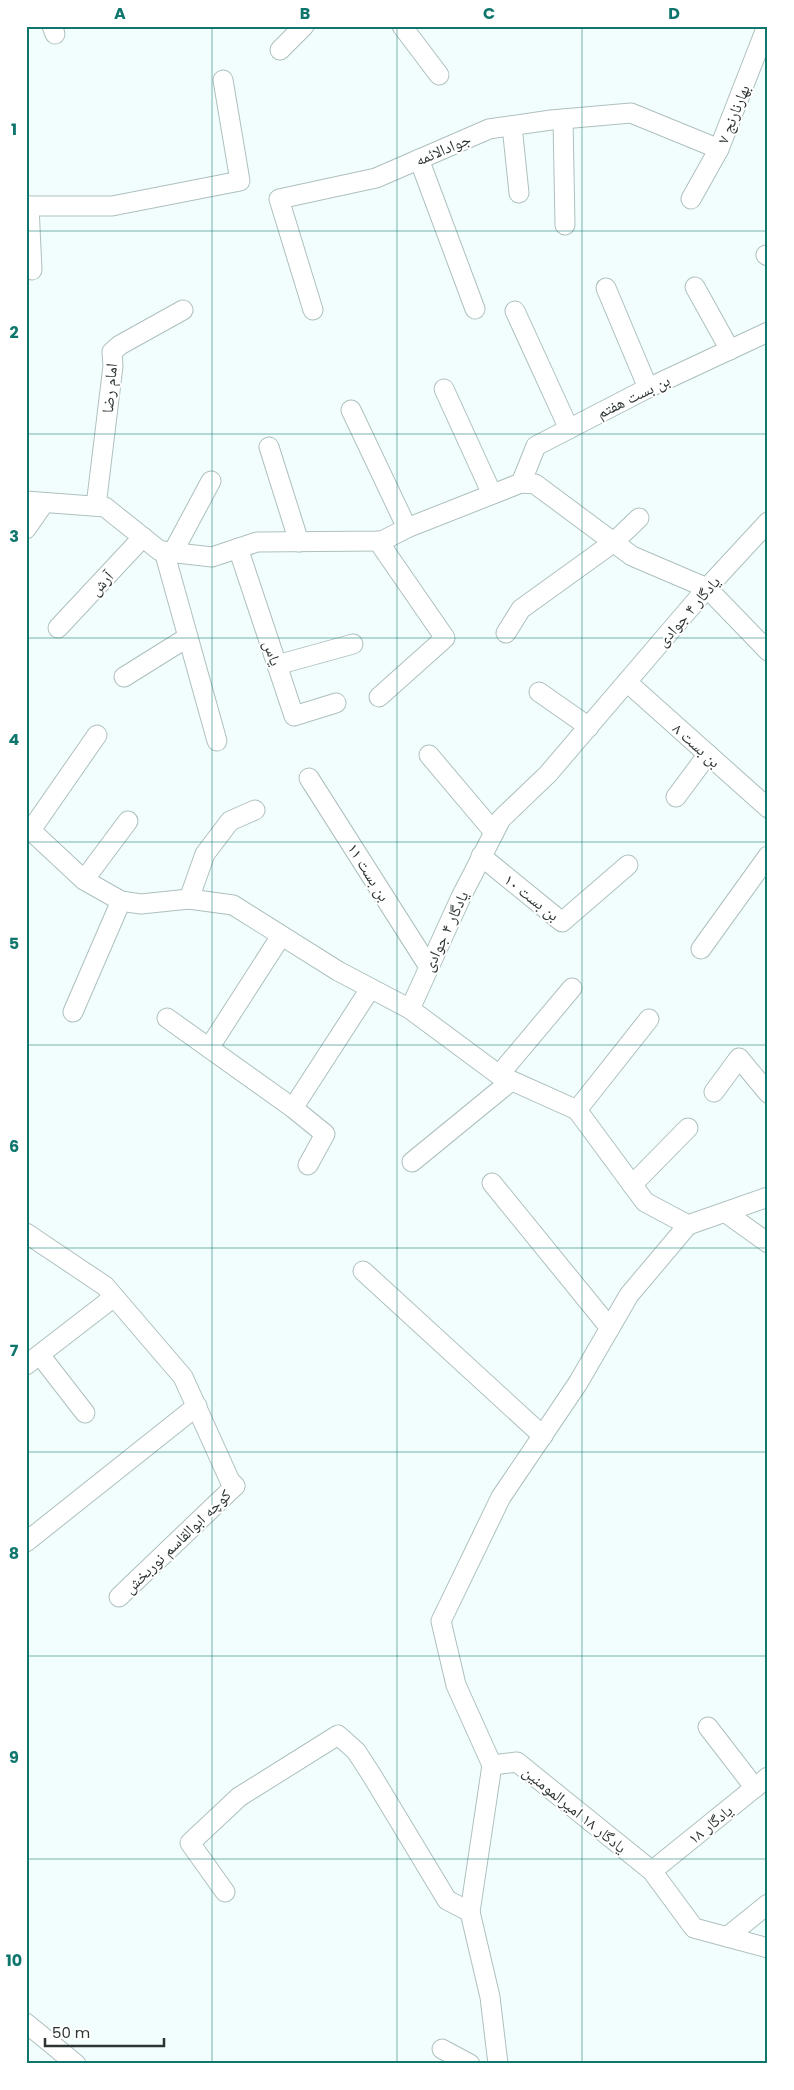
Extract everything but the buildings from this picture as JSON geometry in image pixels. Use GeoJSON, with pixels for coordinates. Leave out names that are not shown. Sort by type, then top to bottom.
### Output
{"type":"FeatureCollection","features":[{"type":"Feature","properties":{"kind":"street"},"geometry":{"type":"LineString","coordinates":[[280,50],[304,26]]}},
{"type":"Feature","properties":{"kind":"street"},"geometry":{"type":"LineString","coordinates":[[402,26],[440,75]]}},
{"type":"Feature","properties":{"kind":"street","name":"بهارنارنج ۷"},"geometry":{"type":"LineString","coordinates":[[691,199],[719,150],[767,26]]}},
{"type":"Feature","properties":{"kind":"street"},"geometry":{"type":"LineString","coordinates":[[32,270],[28,206],[112,206],[240,181],[223,80]]}},
{"type":"Feature","properties":{"kind":"street","name":"جوادالائمه"},"geometry":{"type":"LineString","coordinates":[[313,310],[279,199],[376,178],[489,129],[562,119],[631,113],[719,150]]}},
{"type":"Feature","properties":{"kind":"street"},"geometry":{"type":"LineString","coordinates":[[562,119],[565,225]]}},
{"type":"Feature","properties":{"kind":"street"},"geometry":{"type":"LineString","coordinates":[[512,126],[519,193]]}},
{"type":"Feature","properties":{"kind":"street"},"geometry":{"type":"LineString","coordinates":[[419,159],[475,309]]}},
{"type":"Feature","properties":{"kind":"street"},"geometry":{"type":"LineString","coordinates":[[695,287],[730,350]]}},
{"type":"Feature","properties":{"kind":"street"},"geometry":{"type":"LineString","coordinates":[[606,288],[648,388]]}},
{"type":"Feature","properties":{"kind":"street","name":"امام رضا"},"geometry":{"type":"LineString","coordinates":[[96,506],[112,352],[120,345],[183,310]]}},
{"type":"Feature","properties":{"kind":"street"},"geometry":{"type":"LineString","coordinates":[[515,311],[568,428]]}},
{"type":"Feature","properties":{"kind":"street","name":"بن بست هفتم"},"geometry":{"type":"LineString","coordinates":[[521,483],[536,446],[648,388],[768,332]]}},
{"type":"Feature","properties":{"kind":"street"},"geometry":{"type":"LineString","coordinates":[[444,389],[492,494]]}},
{"type":"Feature","properties":{"kind":"street"},"geometry":{"type":"LineString","coordinates":[[351,410],[366,446],[407,528]]}},
{"type":"Feature","properties":{"kind":"street"},"geometry":{"type":"LineString","coordinates":[[269,447],[299,542]]}},
{"type":"Feature","properties":{"kind":"street"},"geometry":{"type":"LineString","coordinates":[[211,481],[168,552],[188,637],[217,741]]}},
{"type":"Feature","properties":{"kind":"street"},"geometry":{"type":"LineString","coordinates":[[26,529],[35,502],[105,507],[160,550],[212,557],[257,542],[382,541],[407,528],[521,483],[535,484],[632,556],[707,588],[768,651]]}},
{"type":"Feature","properties":{"kind":"street"},"geometry":{"type":"LineString","coordinates":[[506,633],[521,609],[614,542],[639,518]]}},
{"type":"Feature","properties":{"kind":"street","name":"یادگار ۴ جوادی"},"geometry":{"type":"LineString","coordinates":[[410,1009],[460,897],[501,819],[548,774],[707,588],[768,522]]}},
{"type":"Feature","properties":{"kind":"street","name":"آرش"},"geometry":{"type":"LineString","coordinates":[[58,628],[144,537]]}},
{"type":"Feature","properties":{"kind":"street"},"geometry":{"type":"LineString","coordinates":[[378,541],[445,638],[379,697]]}},
{"type":"Feature","properties":{"kind":"street","name":"یاس"},"geometry":{"type":"LineString","coordinates":[[238,548],[294,716],[336,703]]}},
{"type":"Feature","properties":{"kind":"street"},"geometry":{"type":"LineString","coordinates":[[124,677],[188,637]]}},
{"type":"Feature","properties":{"kind":"street"},"geometry":{"type":"LineString","coordinates":[[277,665],[353,644]]}},
{"type":"Feature","properties":{"kind":"street","name":"بن بست ۸"},"geometry":{"type":"LineString","coordinates":[[627,682],[768,808]]}},
{"type":"Feature","properties":{"kind":"street"},"geometry":{"type":"LineString","coordinates":[[539,692],[589,727]]}},
{"type":"Feature","properties":{"kind":"street"},"geometry":{"type":"LineString","coordinates":[[97,735],[29,828],[58,858],[84,880],[121,901],[141,904],[189,899],[233,905],[338,972],[410,1009],[505,1078],[578,1110],[645,1202],[688,1226]]}},
{"type":"Feature","properties":{"kind":"street"},"geometry":{"type":"LineString","coordinates":[[429,754],[494,832]]}},
{"type":"Feature","properties":{"kind":"street"},"geometry":{"type":"LineString","coordinates":[[676,797],[708,754]]}},
{"type":"Feature","properties":{"kind":"street","name":"بن بست ۱۱"},"geometry":{"type":"LineString","coordinates":[[310,778],[429,966]]}},
{"type":"Feature","properties":{"kind":"street"},"geometry":{"type":"LineString","coordinates":[[189,899],[206,854],[230,821],[255,810]]}},
{"type":"Feature","properties":{"kind":"street"},"geometry":{"type":"LineString","coordinates":[[84,880],[128,821]]}},
{"type":"Feature","properties":{"kind":"street","name":"بن بست ۱۰"},"geometry":{"type":"LineString","coordinates":[[481,856],[562,922],[628,865]]}},
{"type":"Feature","properties":{"kind":"street"},"geometry":{"type":"LineString","coordinates":[[701,949],[768,856]]}},
{"type":"Feature","properties":{"kind":"street"},"geometry":{"type":"LineString","coordinates":[[73,1012],[121,901]]}},
{"type":"Feature","properties":{"kind":"street"},"geometry":{"type":"LineString","coordinates":[[208,1048],[282,936]]}},
{"type":"Feature","properties":{"kind":"street"},"geometry":{"type":"LineString","coordinates":[[293,1108],[370,988]]}},
{"type":"Feature","properties":{"kind":"street"},"geometry":{"type":"LineString","coordinates":[[412,1162],[505,1078],[572,988]]}},
{"type":"Feature","properties":{"kind":"street"},"geometry":{"type":"LineString","coordinates":[[167,1018],[293,1108],[325,1134],[308,1165]]}},
{"type":"Feature","properties":{"kind":"street"},"geometry":{"type":"LineString","coordinates":[[578,1110],[650,1019]]}},
{"type":"Feature","properties":{"kind":"street"},"geometry":{"type":"LineString","coordinates":[[714,1092],[739,1058],[768,1093]]}},
{"type":"Feature","properties":{"kind":"street"},"geometry":{"type":"LineString","coordinates":[[632,1185],[688,1128]]}},
{"type":"Feature","properties":{"kind":"street"},"geometry":{"type":"LineString","coordinates":[[492,1183],[610,1328]]}},
{"type":"Feature","properties":{"kind":"street"},"geometry":{"type":"LineString","coordinates":[[498,2064],[490,1997],[470,1912],[492,1765],[456,1685],[441,1621],[501,1497],[578,1383],[629,1295],[688,1226],[768,1197]]}},
{"type":"Feature","properties":{"kind":"street"},"geometry":{"type":"LineString","coordinates":[[726,1213],[768,1243]]}},
{"type":"Feature","properties":{"kind":"street"},"geometry":{"type":"LineString","coordinates":[[29,1239],[105,1286],[184,1377],[230,1481],[235,1486],[122,1595]]}},
{"type":"Feature","properties":{"kind":"street"},"geometry":{"type":"LineString","coordinates":[[363,1271],[543,1436]]}},
{"type":"Feature","properties":{"kind":"street"},"geometry":{"type":"LineString","coordinates":[[84,1413],[33,1360],[114,1296]]}},
{"type":"Feature","properties":{"kind":"street"},"geometry":{"type":"LineString","coordinates":[[26,1542],[196,1406]]}},
{"type":"Feature","properties":{"kind":"street"},"geometry":{"type":"LineString","coordinates":[[708,1727],[761,1783]]}},
{"type":"Feature","properties":{"kind":"street"},"geometry":{"type":"LineString","coordinates":[[225,1892],[190,1843],[239,1797],[338,1735],[356,1751],[447,1900],[470,1912]]}},
{"type":"Feature","properties":{"kind":"street","name":"یادگار ۱۸ امیرالمومنین"},"geometry":{"type":"LineString","coordinates":[[492,1765],[517,1762],[652,1872],[694,1928],[768,1948]]}},
{"type":"Feature","properties":{"kind":"street","name":"یادگار ۱۸"},"geometry":{"type":"LineString","coordinates":[[652,1872],[761,1783]]}},
{"type":"Feature","properties":{"kind":"street"},"geometry":{"type":"LineString","coordinates":[[727,1937],[768,1904]]}},
{"type":"Feature","properties":{"kind":"street"},"geometry":{"type":"LineString","coordinates":[[26,2023],[76,2064]]}},
{"type":"Feature","properties":{"kind":"street"},"geometry":{"type":"LineString","coordinates":[[442,2049],[470,2064]]}}]}
